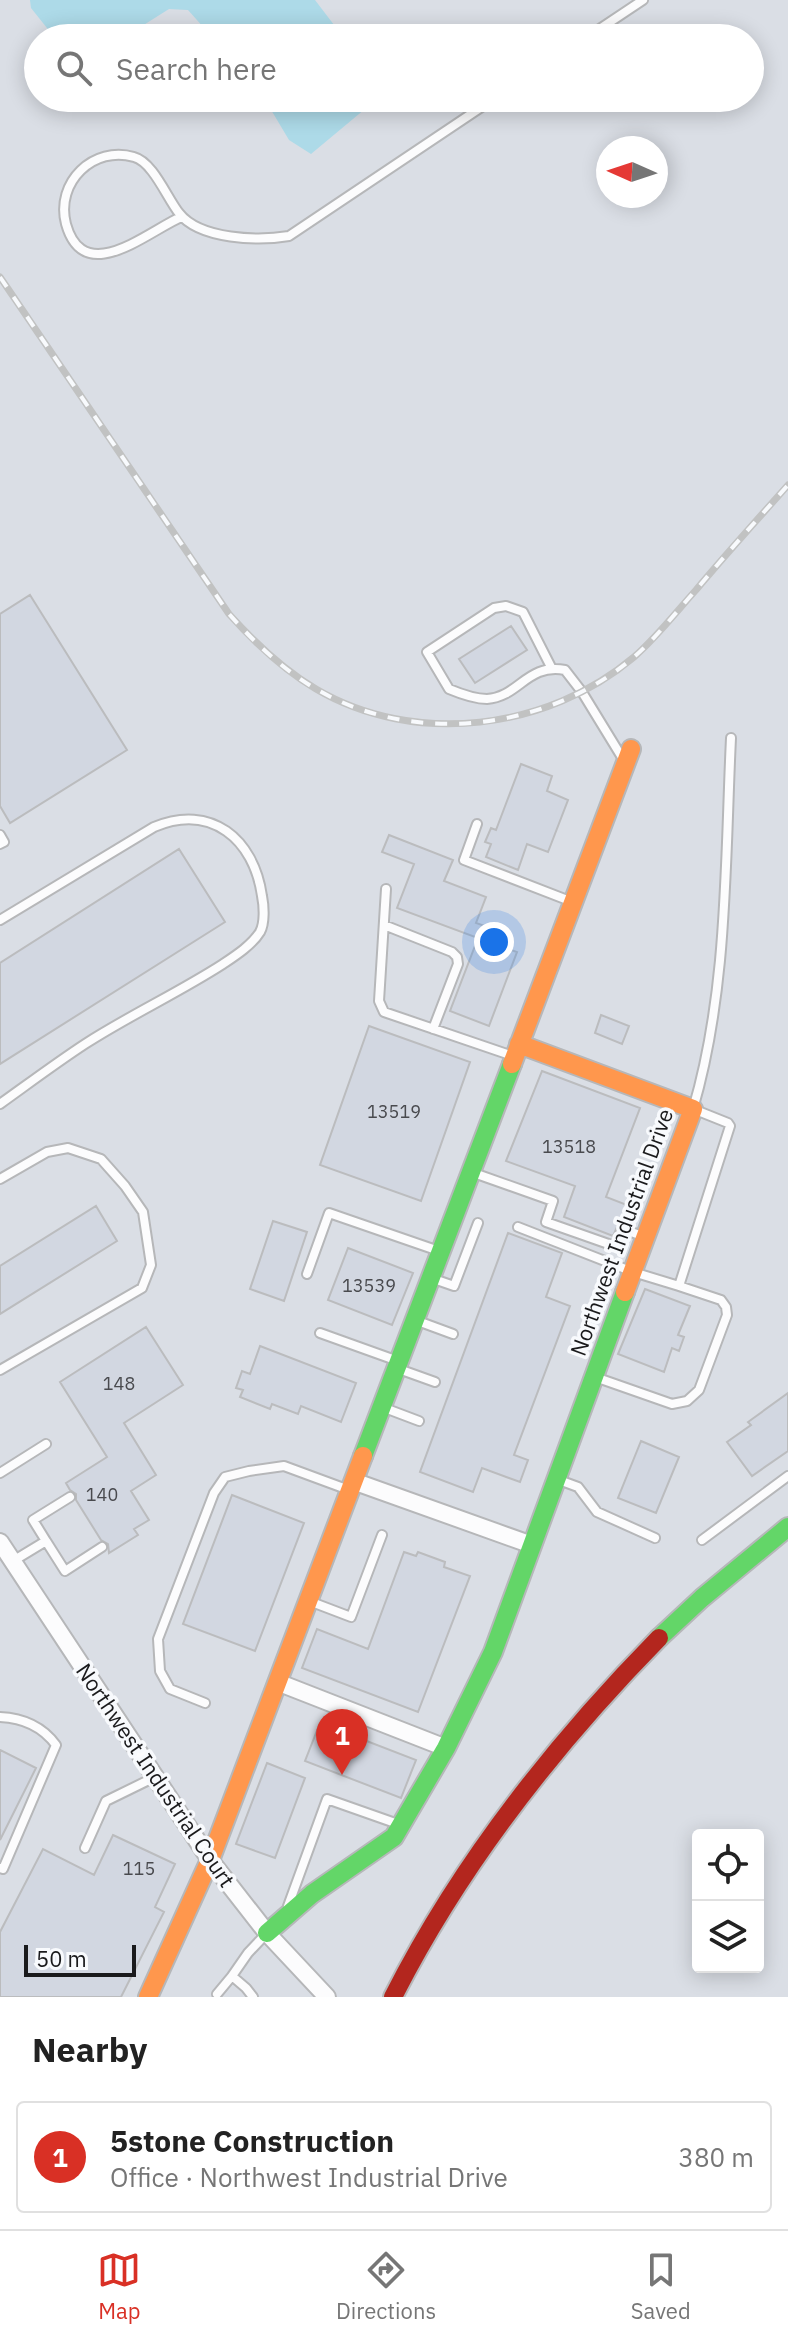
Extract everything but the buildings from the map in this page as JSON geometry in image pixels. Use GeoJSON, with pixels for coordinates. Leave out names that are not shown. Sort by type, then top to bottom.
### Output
{"type":"FeatureCollection","features":[{"type":"Feature","properties":{"kind":"street"},"geometry":{"type":"LineString","coordinates":[[148,1997],[210,1860],[628,756]]}},
{"type":"Feature","properties":{"kind":"street","name":"Northwest Industrial Drive"},"geometry":{"type":"LineString","coordinates":[[267,1933],[312,1894],[394,1837],[446,1748],[493,1652],[693,1109],[516,1050]]}},
{"type":"Feature","properties":{"kind":"street"},"geometry":{"type":"LineString","coordinates":[[351,1486],[532,1545]]}},
{"type":"Feature","properties":{"kind":"street"},"geometry":{"type":"LineString","coordinates":[[393,1997],[424,1940],[475,1859],[568,1735],[669,1627],[788,1527]]}},
{"type":"Feature","properties":{"kind":"street","name":"Northwest Industrial Court"},"geometry":{"type":"LineString","coordinates":[[0,1542],[210,1860],[267,1933],[327,1997]]}},
{"type":"Feature","properties":{"kind":"street"},"geometry":{"type":"LineString","coordinates":[[277,1682],[446,1748]]}},
{"type":"Feature","properties":{"kind":"lane"},"geometry":{"type":"LineString","coordinates":[[607,24],[643,0]]}},
{"type":"Feature","properties":{"kind":"lane"},"geometry":{"type":"LineString","coordinates":[[181,217],[113,252],[91,254],[82,250],[68,230],[66,197],[73,178],[95,160],[104,155],[137,157],[150,168],[181,217],[200,228],[252,239],[289,236],[474,112]]}},
{"type":"Feature","properties":{"kind":"lane"},"geometry":{"type":"LineString","coordinates":[[551,667],[523,612],[506,606],[494,608],[427,652],[449,689],[478,698],[490,699],[505,694],[537,672],[551,667],[565,670],[628,756]]}},
{"type":"Feature","properties":{"kind":"lane"},"geometry":{"type":"LineString","coordinates":[[679,1286],[730,1126],[693,1109],[703,1077],[720,963],[731,738]]}},
{"type":"Feature","properties":{"kind":"lane"},"geometry":{"type":"LineString","coordinates":[[0,920],[154,827],[175,818],[204,821],[227,831],[249,853],[260,881],[264,907],[260,931],[240,953],[86,1043],[0,1104]]}},
{"type":"Feature","properties":{"kind":"lane"},"geometry":{"type":"LineString","coordinates":[[477,824],[464,860],[573,903]]}},
{"type":"Feature","properties":{"kind":"lane"},"geometry":{"type":"LineString","coordinates":[[0,835],[4,842],[0,844]]}},
{"type":"Feature","properties":{"kind":"lane"},"geometry":{"type":"LineString","coordinates":[[386,889],[379,1001],[384,1012],[433,1029],[516,1050]]}},
{"type":"Feature","properties":{"kind":"lane"},"geometry":{"type":"LineString","coordinates":[[384,925],[452,952],[457,957],[458,964],[433,1029]]}},
{"type":"Feature","properties":{"kind":"lane"},"geometry":{"type":"LineString","coordinates":[[0,1179],[47,1152],[68,1148],[101,1159],[143,1212],[151,1265],[142,1288],[0,1370]]}},
{"type":"Feature","properties":{"kind":"lane"},"geometry":{"type":"LineString","coordinates":[[470,1172],[553,1201],[546,1222],[617,1247],[623,1229],[646,1238]]}},
{"type":"Feature","properties":{"kind":"lane"},"geometry":{"type":"LineString","coordinates":[[307,1274],[329,1213],[440,1251]]}},
{"type":"Feature","properties":{"kind":"lane"},"geometry":{"type":"LineString","coordinates":[[430,1278],[454,1286],[478,1223]]}},
{"type":"Feature","properties":{"kind":"lane"},"geometry":{"type":"LineString","coordinates":[[518,1227],[633,1272],[721,1300],[727,1311],[696,1395],[683,1402],[672,1404],[595,1377]]}},
{"type":"Feature","properties":{"kind":"lane"},"geometry":{"type":"LineString","coordinates":[[414,1320],[453,1334]]}},
{"type":"Feature","properties":{"kind":"lane"},"geometry":{"type":"LineString","coordinates":[[320,1333],[435,1382]]}},
{"type":"Feature","properties":{"kind":"lane"},"geometry":{"type":"LineString","coordinates":[[381,1407],[419,1421]]}},
{"type":"Feature","properties":{"kind":"lane"},"geometry":{"type":"LineString","coordinates":[[0,1473],[46,1444]]}},
{"type":"Feature","properties":{"kind":"lane"},"geometry":{"type":"LineString","coordinates":[[205,1703],[170,1689],[160,1671],[158,1639],[214,1493],[225,1477],[284,1466],[351,1486]]}},
{"type":"Feature","properties":{"kind":"lane"},"geometry":{"type":"LineString","coordinates":[[702,1540],[788,1476]]}},
{"type":"Feature","properties":{"kind":"lane"},"geometry":{"type":"LineString","coordinates":[[557,1479],[578,1487],[597,1512],[655,1538]]}},
{"type":"Feature","properties":{"kind":"lane"},"geometry":{"type":"LineString","coordinates":[[70,1497],[33,1520],[65,1571],[102,1547]]}},
{"type":"Feature","properties":{"kind":"lane"},"geometry":{"type":"LineString","coordinates":[[308,1601],[351,1617],[382,1535]]}},
{"type":"Feature","properties":{"kind":"lane"},"geometry":{"type":"LineString","coordinates":[[13,1561],[46,1541]]}},
{"type":"Feature","properties":{"kind":"lane"},"geometry":{"type":"LineString","coordinates":[[0,1717],[28,1722],[47,1733],[56,1745],[3,1869],[0,1868]]}},
{"type":"Feature","properties":{"kind":"lane"},"geometry":{"type":"LineString","coordinates":[[85,1848],[106,1801],[155,1777]]}},
{"type":"Feature","properties":{"kind":"lane"},"geometry":{"type":"LineString","coordinates":[[284,1918],[327,1799],[401,1825]]}},
{"type":"Feature","properties":{"kind":"lane"},"geometry":{"type":"LineString","coordinates":[[217,1994],[267,1933]]}},
{"type":"Feature","properties":{"kind":"lane"},"geometry":{"type":"LineString","coordinates":[[232,1976],[253,1997]]}},
{"type":"Feature","properties":{"kind":"shaded area"},"geometry":{"type":"Polygon","coordinates":[[[0,0],[788,0],[788,1997],[0,1997],[0,0]]]}},
{"type":"Feature","properties":{"kind":"water"},"geometry":{"type":"Polygon","coordinates":[[[30,0],[315,0],[333,24],[200,24],[188,10],[169,9],[145,24],[44,24],[31,8],[30,0]]]}},
{"type":"Feature","properties":{"kind":"water"},"geometry":{"type":"Polygon","coordinates":[[[272,112],[361,112],[311,154],[289,140],[272,112]]]}},
{"type":"Feature","properties":{"kind":"railway"},"geometry":{"type":"LineString","coordinates":[[0,277],[229,614],[270,655],[316,689],[355,707],[395,719],[437,724],[480,722],[522,714],[562,701],[600,682],[651,641],[788,485]]}},
{"type":"Feature","properties":{"kind":"traffic: fast"},"geometry":{"type":"LineString","coordinates":[[363,1456],[512,1064]]}},
{"type":"Feature","properties":{"kind":"traffic: fast"},"geometry":{"type":"LineString","coordinates":[[267,1933],[312,1894],[394,1837],[446,1748],[493,1652],[625,1292]]}},
{"type":"Feature","properties":{"kind":"traffic: fast"},"geometry":{"type":"LineString","coordinates":[[659,1638],[788,1527]]}},
{"type":"Feature","properties":{"kind":"traffic: slow"},"geometry":{"type":"LineString","coordinates":[[512,1064],[631,749]]}},
{"type":"Feature","properties":{"kind":"traffic: slow"},"geometry":{"type":"LineString","coordinates":[[519,1044],[693,1109],[625,1292]]}},
{"type":"Feature","properties":{"kind":"traffic: slow"},"geometry":{"type":"LineString","coordinates":[[148,1997],[210,1860],[363,1456]]}},
{"type":"Feature","properties":{"kind":"traffic: jam"},"geometry":{"type":"LineString","coordinates":[[393,1997],[448,1899],[512,1807],[583,1720],[659,1638]]}},
{"type":"Feature","properties":{"kind":"place","name":"5stone Construction"},"geometry":{"type":"Point","coordinates":[342,1775]}}]}
